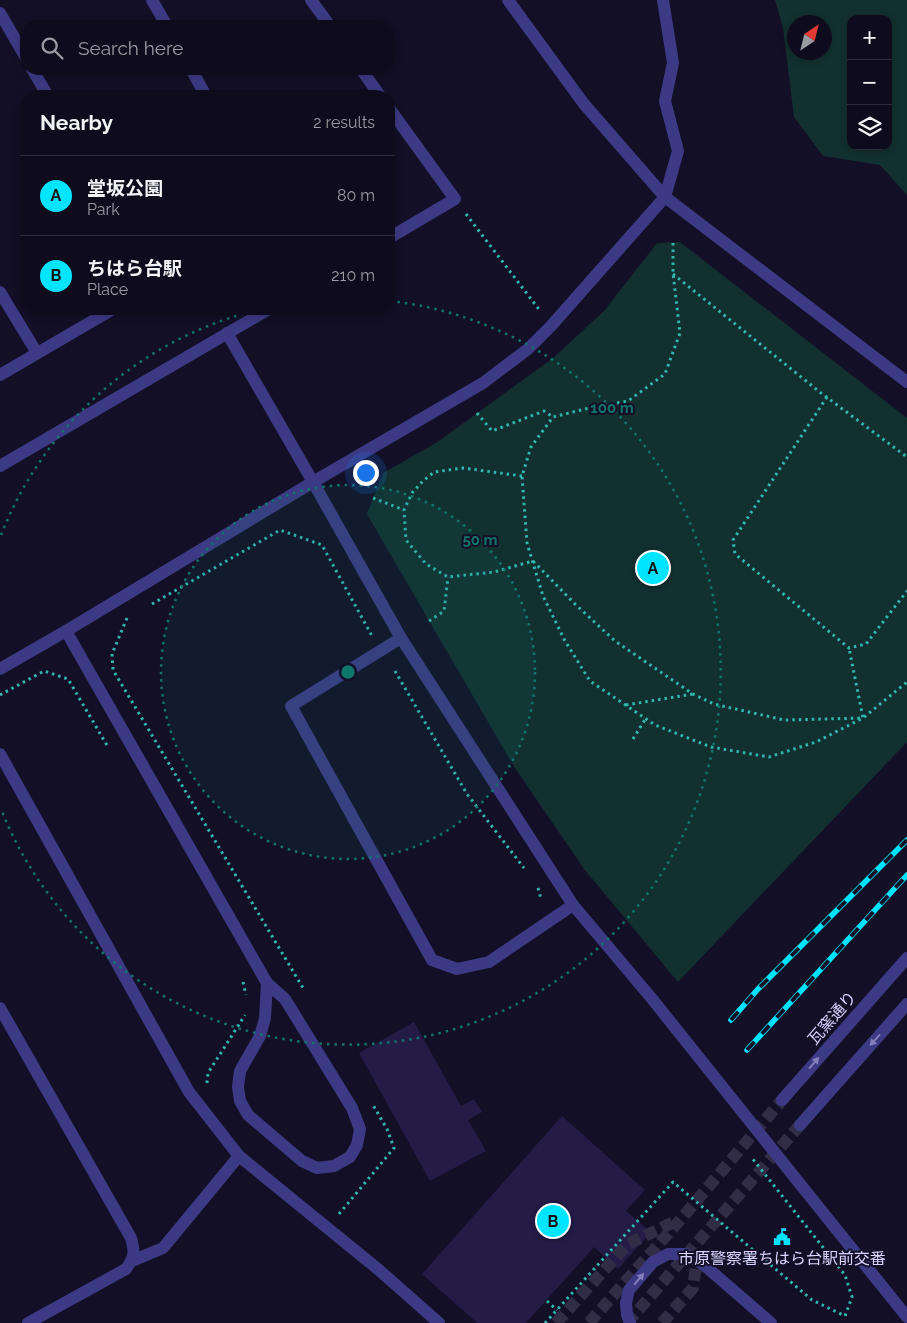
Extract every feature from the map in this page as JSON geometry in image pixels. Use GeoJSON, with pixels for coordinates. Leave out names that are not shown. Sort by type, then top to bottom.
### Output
{"type":"FeatureCollection","features":[{"type":"Feature","properties":{"kind":"street"},"geometry":{"type":"LineString","coordinates":[[152,0],[164,20]]}},
{"type":"Feature","properties":{"kind":"street"},"geometry":{"type":"LineString","coordinates":[[311,0],[326,20]]}},
{"type":"Feature","properties":{"kind":"street"},"geometry":{"type":"LineString","coordinates":[[508,0],[584,104],[665,197],[907,382]]}},
{"type":"Feature","properties":{"kind":"street"},"geometry":{"type":"LineString","coordinates":[[0,669],[482,383],[528,349],[551,326],[665,197],[678,151],[664,102],[673,62],[663,0]]}},
{"type":"Feature","properties":{"kind":"street"},"geometry":{"type":"LineString","coordinates":[[0,13],[20,48]]}},
{"type":"Feature","properties":{"kind":"street"},"geometry":{"type":"LineString","coordinates":[[36,75],[44,90]]}},
{"type":"Feature","properties":{"kind":"street"},"geometry":{"type":"LineString","coordinates":[[194,75],[203,90]]}},
{"type":"Feature","properties":{"kind":"street"},"geometry":{"type":"LineString","coordinates":[[364,75],[376,90]]}},
{"type":"Feature","properties":{"kind":"street"},"geometry":{"type":"LineString","coordinates":[[395,116],[455,199],[395,234]]}},
{"type":"Feature","properties":{"kind":"street"},"geometry":{"type":"LineString","coordinates":[[0,292],[37,354]]}},
{"type":"Feature","properties":{"kind":"street"},"geometry":{"type":"LineString","coordinates":[[0,375],[103,315]]}},
{"type":"Feature","properties":{"kind":"street"},"geometry":{"type":"LineString","coordinates":[[0,466],[258,315]]}},
{"type":"Feature","properties":{"kind":"street"},"geometry":{"type":"LineString","coordinates":[[227,333],[401,638],[573,905],[653,1000],[907,1317]]}},
{"type":"Feature","properties":{"kind":"street"},"geometry":{"type":"LineString","coordinates":[[66,631],[267,983],[285,999],[352,1108],[360,1129],[357,1145],[350,1157],[334,1166],[318,1168],[302,1161],[248,1115],[240,1101],[238,1087],[240,1071],[260,1036],[265,1018],[267,983]]}},
{"type":"Feature","properties":{"kind":"street"},"geometry":{"type":"LineString","coordinates":[[401,638],[291,706],[432,960],[457,969],[489,962],[573,905]]}},
{"type":"Feature","properties":{"kind":"street"},"geometry":{"type":"LineString","coordinates":[[0,754],[189,1092],[202,1109],[239,1156],[379,1270],[439,1323]]}},
{"type":"Feature","properties":{"kind":"street","name":"瓦窯通り"},"geometry":{"type":"LineString","coordinates":[[782,1100],[907,958]]}},
{"type":"Feature","properties":{"kind":"street"},"geometry":{"type":"LineString","coordinates":[[800,1125],[907,1004]]}},
{"type":"Feature","properties":{"kind":"street"},"geometry":{"type":"LineString","coordinates":[[0,1008],[132,1238],[135,1251],[132,1261],[126,1269],[28,1323]]}},
{"type":"Feature","properties":{"kind":"street"},"geometry":{"type":"LineString","coordinates":[[132,1261],[163,1248],[239,1156]]}},
{"type":"Feature","properties":{"kind":"street"},"geometry":{"type":"LineString","coordinates":[[630,1323],[626,1303],[629,1290],[653,1262],[668,1254],[686,1254],[704,1264],[771,1323]]}},
{"type":"Feature","properties":{"kind":"path"},"geometry":{"type":"LineString","coordinates":[[455,199],[551,326]]}},
{"type":"Feature","properties":{"kind":"path"},"geometry":{"type":"LineString","coordinates":[[673,243],[673,273],[680,333],[665,374],[628,402],[589,408],[553,417],[531,447],[522,476],[527,543],[543,596],[565,642],[590,681],[655,725],[711,747],[769,757],[816,742],[863,718],[907,682]]}},
{"type":"Feature","properties":{"kind":"path"},"geometry":{"type":"LineString","coordinates":[[673,273],[827,397],[907,457]]}},
{"type":"Feature","properties":{"kind":"path"},"geometry":{"type":"LineString","coordinates":[[827,397],[733,540],[735,554],[850,648],[863,718]]}},
{"type":"Feature","properties":{"kind":"path"},"geometry":{"type":"LineString","coordinates":[[477,413],[492,431],[544,411],[553,417]]}},
{"type":"Feature","properties":{"kind":"path"},"geometry":{"type":"LineString","coordinates":[[522,476],[463,468],[434,472],[412,493],[404,510],[406,540],[426,564],[448,577],[494,572],[533,561]]}},
{"type":"Feature","properties":{"kind":"path"},"geometry":{"type":"LineString","coordinates":[[373,498],[404,510]]}},
{"type":"Feature","properties":{"kind":"path"},"geometry":{"type":"LineString","coordinates":[[150,605],[280,530],[322,545],[373,636]]}},
{"type":"Feature","properties":{"kind":"path"},"geometry":{"type":"LineString","coordinates":[[533,561],[615,641],[693,694],[714,704],[784,720],[863,718]]}},
{"type":"Feature","properties":{"kind":"path"},"geometry":{"type":"LineString","coordinates":[[429,621],[444,611],[448,577]]}},
{"type":"Feature","properties":{"kind":"path"},"geometry":{"type":"LineString","coordinates":[[850,648],[866,644],[907,591]]}},
{"type":"Feature","properties":{"kind":"path"},"geometry":{"type":"LineString","coordinates":[[134,614],[126,619],[112,654],[113,670],[306,993]]}},
{"type":"Feature","properties":{"kind":"path"},"geometry":{"type":"LineString","coordinates":[[395,670],[467,794],[525,869]]}},
{"type":"Feature","properties":{"kind":"path"},"geometry":{"type":"LineString","coordinates":[[0,695],[44,671],[68,679],[108,748]]}},
{"type":"Feature","properties":{"kind":"path"},"geometry":{"type":"LineString","coordinates":[[625,705],[693,694]]}},
{"type":"Feature","properties":{"kind":"path"},"geometry":{"type":"LineString","coordinates":[[633,739],[646,718]]}},
{"type":"Feature","properties":{"kind":"path"},"geometry":{"type":"LineString","coordinates":[[537,884],[542,899]]}},
{"type":"Feature","properties":{"kind":"path"},"geometry":{"type":"LineString","coordinates":[[243,980],[247,1000]]}},
{"type":"Feature","properties":{"kind":"path"},"geometry":{"type":"LineString","coordinates":[[202,1109],[208,1072],[249,1009]]}},
{"type":"Feature","properties":{"kind":"path"},"geometry":{"type":"LineString","coordinates":[[327,1228],[394,1148],[387,1129],[372,1103]]}},
{"type":"Feature","properties":{"kind":"path"},"geometry":{"type":"LineString","coordinates":[[545,1323],[673,1182],[812,1300],[846,1316],[852,1296],[845,1275],[746,1150]]}},
{"type":"Feature","properties":{"kind":"path"},"geometry":{"type":"LineString","coordinates":[[548,1301],[557,1310]]}},
{"type":"Feature","properties":{"kind":"green space"},"geometry":{"type":"Polygon","coordinates":[[[775,0],[907,0],[907,195],[880,165],[823,156],[794,117],[783,28],[775,0]]]}},
{"type":"Feature","properties":{"kind":"green space"},"geometry":{"type":"Polygon","coordinates":[[[680,242],[907,418],[907,742],[678,982],[584,869],[513,765],[367,514],[383,473],[436,443],[553,358],[604,311],[657,243],[680,242]]]}},
{"type":"Feature","properties":{"kind":"building"},"geometry":{"type":"Polygon","coordinates":[[[414,1022],[461,1106],[474,1099],[482,1112],[468,1120],[486,1151],[430,1181],[359,1053],[414,1022]]]}},
{"type":"Feature","properties":{"kind":"building"},"geometry":{"type":"Polygon","coordinates":[[[562,1116],[645,1190],[626,1211],[651,1232],[618,1269],[594,1247],[526,1323],[477,1323],[422,1274],[562,1116]]]}},
{"type":"Feature","properties":{"kind":"tunnel"},"geometry":{"type":"LineString","coordinates":[[589,1323],[681,1219],[782,1100]]}},
{"type":"Feature","properties":{"kind":"tunnel"},"geometry":{"type":"LineString","coordinates":[[627,1323],[800,1125]]}},
{"type":"Feature","properties":{"kind":"tunnel"},"geometry":{"type":"LineString","coordinates":[[556,1323],[628,1244],[676,1221]]}},
{"type":"Feature","properties":{"kind":"tunnel"},"geometry":{"type":"LineString","coordinates":[[662,1323],[693,1288],[698,1251]]}},
{"type":"Feature","properties":{"kind":"railway"},"geometry":{"type":"LineString","coordinates":[[731,1020],[758,989],[907,840]]}},
{"type":"Feature","properties":{"kind":"railway"},"geometry":{"type":"LineString","coordinates":[[747,1050],[907,875]]}},
{"type":"Feature","properties":{"kind":"place","name":"堂坂公園"},"geometry":{"type":"Point","coordinates":[653,568]}},
{"type":"Feature","properties":{"kind":"place","name":"ちはら台駅"},"geometry":{"type":"Point","coordinates":[553,1221]}},
{"type":"Feature","properties":{"kind":"place","name":"市原警察署ちはら台駅前交番"},"geometry":{"type":"Point","coordinates":[782,1237]}}]}
